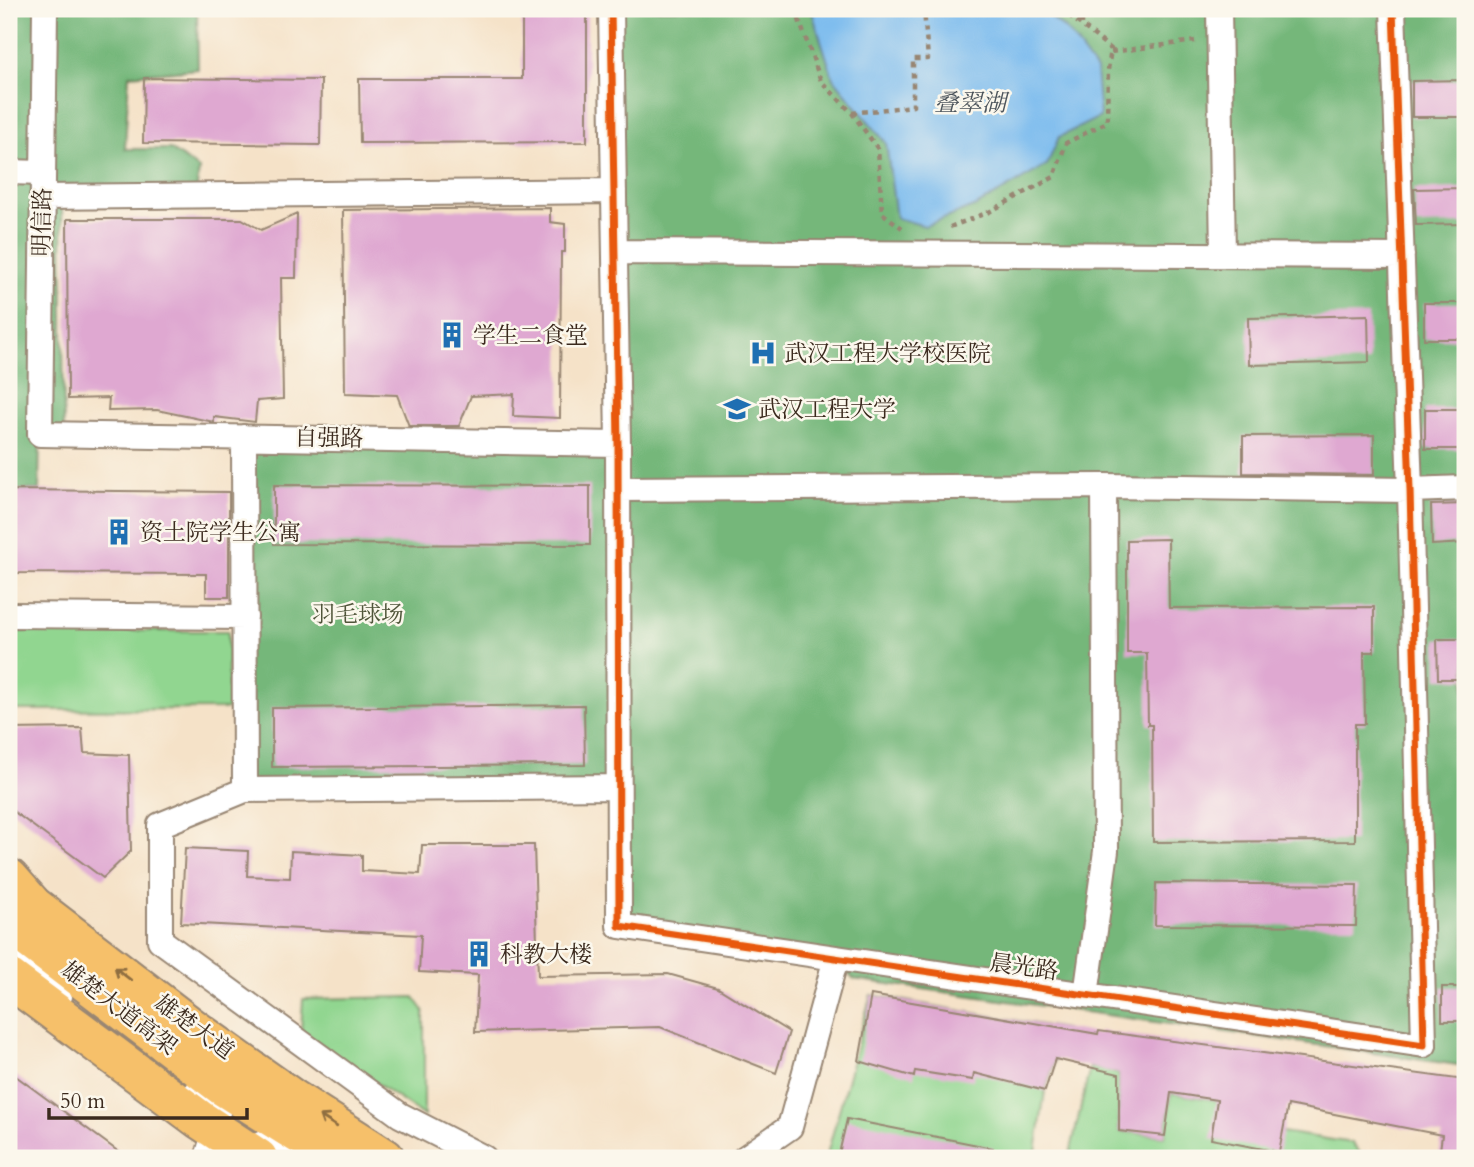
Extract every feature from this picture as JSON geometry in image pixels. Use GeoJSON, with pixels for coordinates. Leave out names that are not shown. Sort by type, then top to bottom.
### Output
{"type":"FeatureCollection","features":[{"type":"Feature","properties":{"kind":"main road","name":"雄楚大道高架"},"geometry":{"type":"LineString","coordinates":[[14,898],[222,1086],[337,1158]]}},
{"type":"Feature","properties":{"kind":"main road","name":"雄楚大道"},"geometry":{"type":"LineString","coordinates":[[14,898],[293,1099],[386,1158]]}},
{"type":"Feature","properties":{"kind":"main road","name":"雄楚大道高架"},"geometry":{"type":"LineString","coordinates":[[9,978],[232,1146]]}},
{"type":"Feature","properties":{"kind":"main road"},"geometry":{"type":"LineString","coordinates":[[9,997],[232,1146]]}},
{"type":"Feature","properties":{"kind":"street","name":"明信路"},"geometry":{"type":"LineString","coordinates":[[40,434],[45,9]]}},
{"type":"Feature","properties":{"kind":"street"},"geometry":{"type":"LineString","coordinates":[[484,1158],[401,1115],[160,940],[160,825],[245,790],[618,787],[618,444],[611,9]]}},
{"type":"Feature","properties":{"kind":"street"},"geometry":{"type":"LineString","coordinates":[[1219,9],[1223,255]]}},
{"type":"Feature","properties":{"kind":"street"},"geometry":{"type":"LineString","coordinates":[[1393,9],[1410,490]]}},
{"type":"Feature","properties":{"kind":"street"},"geometry":{"type":"LineString","coordinates":[[9,172],[42,185],[614,191]]}},
{"type":"Feature","properties":{"kind":"street"},"geometry":{"type":"LineString","coordinates":[[615,252],[1402,256]]}},
{"type":"Feature","properties":{"kind":"street","name":"自强路"},"geometry":{"type":"LineString","coordinates":[[40,434],[618,444]]}},
{"type":"Feature","properties":{"kind":"street"},"geometry":{"type":"LineString","coordinates":[[244,437],[245,790]]}},
{"type":"Feature","properties":{"kind":"street"},"geometry":{"type":"LineString","coordinates":[[618,489],[1104,486],[1410,490],[1465,488]]}},
{"type":"Feature","properties":{"kind":"street"},"geometry":{"type":"LineString","coordinates":[[1086,995],[1106,851],[1104,486]]}},
{"type":"Feature","properties":{"kind":"street","name":"晨光路"},"geometry":{"type":"LineString","coordinates":[[618,787],[619,926],[1424,1045],[1410,490]]}},
{"type":"Feature","properties":{"kind":"street"},"geometry":{"type":"LineString","coordinates":[[9,615],[245,617]]}},
{"type":"Feature","properties":{"kind":"street"},"geometry":{"type":"LineString","coordinates":[[745,1158],[790,1127],[836,958]]}},
{"type":"Feature","properties":{"kind":"lane"},"geometry":{"type":"LineString","coordinates":[[9,952],[79,1007]]}},
{"type":"Feature","properties":{"kind":"lane"},"geometry":{"type":"LineString","coordinates":[[176,1078],[232,1146],[292,1158]]}},
{"type":"Feature","properties":{"kind":"path"},"geometry":{"type":"LineString","coordinates":[[798,9],[798,17],[821,81],[852,114],[878,149],[882,213],[909,234]]}},
{"type":"Feature","properties":{"kind":"path"},"geometry":{"type":"LineString","coordinates":[[852,114],[913,106],[913,59],[928,59],[924,9]]}},
{"type":"Feature","properties":{"kind":"path"},"geometry":{"type":"LineString","coordinates":[[946,228],[989,212],[1054,177],[1066,143],[1107,122],[1111,49],[1061,9]]}},
{"type":"Feature","properties":{"kind":"path"},"geometry":{"type":"LineString","coordinates":[[1082,9],[1082,26]]}},
{"type":"Feature","properties":{"kind":"path"},"geometry":{"type":"LineString","coordinates":[[1111,52],[1220,38]]}},
{"type":"Feature","properties":{"kind":"green space"},"geometry":{"type":"Polygon","coordinates":[[[9,9],[197,9],[198,69],[129,75],[125,149],[170,149],[199,169],[196,195],[62,197],[64,435],[40,435],[39,490],[9,490],[9,9]]]}},
{"type":"Feature","properties":{"kind":"green space","name":"武汉工程大学"},"geometry":{"type":"Polygon","coordinates":[[[611,9],[1465,9],[1465,1066],[853,979],[836,958],[619,926],[618,788],[245,790],[244,437],[618,443],[611,9]]]}},
{"type":"Feature","properties":{"kind":"green space"},"geometry":{"type":"Polygon","coordinates":[[[9,631],[228,631],[228,709],[9,710],[9,631]]]}},
{"type":"Feature","properties":{"kind":"green space"},"geometry":{"type":"Polygon","coordinates":[[[871,995],[1065,1029],[1045,1091],[1035,1158],[826,1158],[871,995]]]}},
{"type":"Feature","properties":{"kind":"green space"},"geometry":{"type":"Polygon","coordinates":[[[414,997],[424,1011],[424,1116],[301,1031],[303,999],[414,997]]]}},
{"type":"Feature","properties":{"kind":"green space"},"geometry":{"type":"Polygon","coordinates":[[[1090,1067],[1119,1074],[1119,1131],[1165,1136],[1171,1093],[1217,1100],[1282,1132],[1352,1143],[1364,1158],[1072,1158],[1070,1154],[1090,1067]]]}},
{"type":"Feature","properties":{"kind":"water","name":"叠翠湖"},"geometry":{"type":"Polygon","coordinates":[[[811,9],[1042,9],[1069,33],[1096,70],[1100,117],[1059,137],[1047,165],[976,206],[925,226],[896,218],[886,143],[833,78],[811,9]]]}},
{"type":"Feature","properties":{"kind":"building"},"geometry":{"type":"Polygon","coordinates":[[[522,9],[587,9],[587,142],[360,143],[359,79],[522,79],[522,9]]]}},
{"type":"Feature","properties":{"kind":"building"},"geometry":{"type":"Polygon","coordinates":[[[144,78],[321,80],[320,145],[143,143],[144,78]]]}},
{"type":"Feature","properties":{"kind":"building"},"geometry":{"type":"Polygon","coordinates":[[[1465,80],[1465,117],[1412,117],[1412,81],[1465,80]]]}},
{"type":"Feature","properties":{"kind":"building"},"geometry":{"type":"Polygon","coordinates":[[[1465,188],[1465,224],[1416,225],[1414,189],[1465,188]]]}},
{"type":"Feature","properties":{"kind":"building","name":"学生二食堂"},"geometry":{"type":"Polygon","coordinates":[[[550,208],[550,222],[565,224],[565,252],[561,252],[560,418],[513,416],[514,394],[471,396],[459,426],[409,426],[397,395],[345,393],[343,210],[550,208]]]}},
{"type":"Feature","properties":{"kind":"building"},"geometry":{"type":"Polygon","coordinates":[[[297,214],[296,278],[281,278],[283,399],[257,401],[255,422],[214,417],[214,422],[157,410],[108,411],[109,398],[68,399],[67,219],[242,219],[261,230],[297,214]]]}},
{"type":"Feature","properties":{"kind":"building"},"geometry":{"type":"Polygon","coordinates":[[[1424,303],[1465,303],[1465,339],[1424,339],[1424,303]]]}},
{"type":"Feature","properties":{"kind":"building"},"geometry":{"type":"Polygon","coordinates":[[[1368,315],[1369,362],[1249,365],[1248,318],[1368,315]]]}},
{"type":"Feature","properties":{"kind":"building"},"geometry":{"type":"Polygon","coordinates":[[[1425,409],[1465,409],[1465,449],[1425,449],[1425,409]]]}},
{"type":"Feature","properties":{"kind":"building"},"geometry":{"type":"Polygon","coordinates":[[[1374,435],[1374,475],[1243,473],[1243,436],[1374,435]]]}},
{"type":"Feature","properties":{"kind":"building"},"geometry":{"type":"Polygon","coordinates":[[[274,485],[590,486],[590,545],[274,544],[274,485]]]}},
{"type":"Feature","properties":{"kind":"building","name":"资土院学生公寓"},"geometry":{"type":"Polygon","coordinates":[[[9,490],[229,492],[229,597],[206,597],[206,574],[9,573],[9,490]]]}},
{"type":"Feature","properties":{"kind":"building"},"geometry":{"type":"Polygon","coordinates":[[[1465,504],[1465,543],[1432,545],[1431,505],[1465,504]]]}},
{"type":"Feature","properties":{"kind":"building"},"geometry":{"type":"Polygon","coordinates":[[[1168,539],[1169,608],[1374,607],[1374,652],[1364,652],[1365,724],[1355,724],[1355,841],[1153,842],[1152,725],[1148,725],[1147,653],[1127,653],[1127,540],[1168,539]]]}},
{"type":"Feature","properties":{"kind":"building"},"geometry":{"type":"Polygon","coordinates":[[[1437,639],[1465,639],[1465,679],[1438,679],[1437,639]]]}},
{"type":"Feature","properties":{"kind":"building"},"geometry":{"type":"Polygon","coordinates":[[[584,705],[585,765],[272,767],[272,708],[584,705]]]}},
{"type":"Feature","properties":{"kind":"building"},"geometry":{"type":"Polygon","coordinates":[[[82,728],[84,753],[129,755],[131,851],[103,878],[9,808],[9,729],[82,728]]]}},
{"type":"Feature","properties":{"kind":"building","name":"科教大楼"},"geometry":{"type":"Polygon","coordinates":[[[422,845],[534,845],[538,976],[668,974],[718,988],[789,1032],[776,1073],[660,1027],[475,1032],[478,975],[419,972],[421,935],[181,923],[185,848],[248,851],[247,876],[290,878],[291,851],[362,855],[362,871],[420,874],[422,845]]]}},
{"type":"Feature","properties":{"kind":"building"},"geometry":{"type":"Polygon","coordinates":[[[1156,883],[1357,885],[1356,926],[1155,925],[1156,883]]]}},
{"type":"Feature","properties":{"kind":"building"},"geometry":{"type":"Polygon","coordinates":[[[1442,987],[1465,987],[1465,1021],[1442,1021],[1442,987]]]}},
{"type":"Feature","properties":{"kind":"building"},"geometry":{"type":"Polygon","coordinates":[[[871,995],[1098,1034],[1099,1031],[1465,1080],[1465,1158],[1439,1158],[1442,1135],[1288,1105],[1279,1152],[1211,1139],[1217,1100],[1171,1093],[1165,1136],[1119,1131],[1119,1074],[1055,1059],[1045,1091],[974,1073],[973,1080],[915,1071],[914,1077],[859,1061],[871,995]]]}},
{"type":"Feature","properties":{"kind":"building"},"geometry":{"type":"Polygon","coordinates":[[[9,1071],[127,1158],[9,1158],[9,1071]]]}},
{"type":"Feature","properties":{"kind":"building"},"geometry":{"type":"Polygon","coordinates":[[[847,1119],[993,1148],[992,1158],[838,1158],[847,1119]]]}},
{"type":"Feature","properties":{"kind":"cycle path"},"geometry":{"type":"LineString","coordinates":[[611,9],[618,444],[619,926],[1424,1045],[1410,490],[1393,9]]}},
{"type":"Feature","properties":{"kind":"place","name":"学生二食堂"},"geometry":{"type":"Point","coordinates":[452,335]}},
{"type":"Feature","properties":{"kind":"place","name":"武汉工程大学校医院"},"geometry":{"type":"Point","coordinates":[763,353]}},
{"type":"Feature","properties":{"kind":"place","name":"武汉工程大学"},"geometry":{"type":"Point","coordinates":[737,409]}},
{"type":"Feature","properties":{"kind":"place","name":"资土院学生公寓"},"geometry":{"type":"Point","coordinates":[119,532]}},
{"type":"Feature","properties":{"kind":"place","name":"科教大楼"},"geometry":{"type":"Point","coordinates":[479,954]}},
{"type":"Feature","properties":{"kind":"park label","name":"羽毛球场"},"geometry":{"type":"Point","coordinates":[358,614]}}]}
